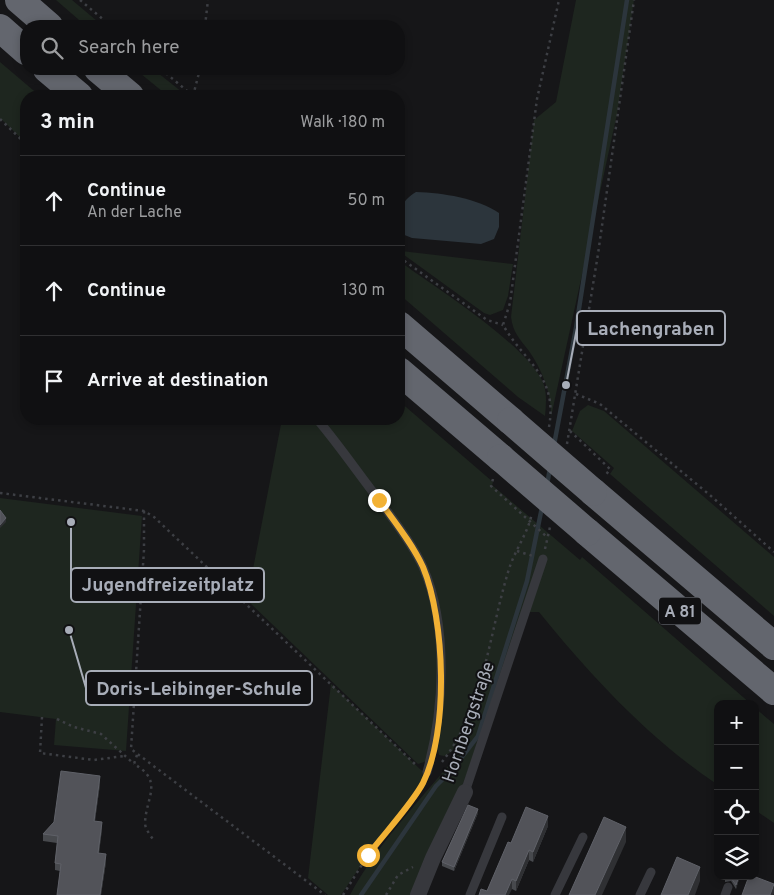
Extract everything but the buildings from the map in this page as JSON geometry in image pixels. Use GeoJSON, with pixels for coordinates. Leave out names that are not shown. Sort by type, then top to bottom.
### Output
{"type":"FeatureCollection","features":[{"type":"Feature","properties":{"kind":"highway"},"geometry":{"type":"LineString","coordinates":[[19,0],[42,20]]}},
{"type":"Feature","properties":{"kind":"highway"},"geometry":{"type":"LineString","coordinates":[[0,28],[20,46]]}},
{"type":"Feature","properties":{"kind":"highway"},"geometry":{"type":"LineString","coordinates":[[54,75],[72,90]]}},
{"type":"Feature","properties":{"kind":"highway"},"geometry":{"type":"LineString","coordinates":[[105,75],[123,90]]}},
{"type":"Feature","properties":{"kind":"highway","name":"A 81"},"geometry":{"type":"LineString","coordinates":[[405,330],[774,646]]}},
{"type":"Feature","properties":{"kind":"highway","name":"A 81"},"geometry":{"type":"LineString","coordinates":[[405,376],[774,691]]}},
{"type":"Feature","properties":{"kind":"street","name":"Hornbergstraße"},"geometry":{"type":"LineString","coordinates":[[418,895],[433,858],[465,792]]}},
{"type":"Feature","properties":{"kind":"lane"},"geometry":{"type":"LineString","coordinates":[[321,425],[402,531],[422,565],[431,589],[438,640],[440,686],[436,742],[427,772]]}},
{"type":"Feature","properties":{"kind":"lane","name":"Hornbergstraße"},"geometry":{"type":"LineString","coordinates":[[465,792],[543,558]]}},
{"type":"Feature","properties":{"kind":"lane"},"geometry":{"type":"LineString","coordinates":[[470,895],[502,817]]}},
{"type":"Feature","properties":{"kind":"lane"},"geometry":{"type":"LineString","coordinates":[[555,895],[583,837]]}},
{"type":"Feature","properties":{"kind":"lane"},"geometry":{"type":"LineString","coordinates":[[640,895],[651,872]]}},
{"type":"Feature","properties":{"kind":"path"},"geometry":{"type":"LineString","coordinates":[[80,0],[104,20]]}},
{"type":"Feature","properties":{"kind":"path"},"geometry":{"type":"LineString","coordinates":[[206,20],[208,0]]}},
{"type":"Feature","properties":{"kind":"path"},"geometry":{"type":"LineString","coordinates":[[503,325],[510,303],[537,99],[559,0]]}},
{"type":"Feature","properties":{"kind":"path"},"geometry":{"type":"LineString","coordinates":[[566,450],[576,394],[634,0]]}},
{"type":"Feature","properties":{"kind":"path"},"geometry":{"type":"LineString","coordinates":[[168,75],[186,90]]}},
{"type":"Feature","properties":{"kind":"path"},"geometry":{"type":"LineString","coordinates":[[195,90],[198,75]]}},
{"type":"Feature","properties":{"kind":"path"},"geometry":{"type":"LineString","coordinates":[[0,119],[20,138]]}},
{"type":"Feature","properties":{"kind":"path"},"geometry":{"type":"LineString","coordinates":[[405,261],[487,320],[503,325],[510,336],[538,368],[552,401]]}},
{"type":"Feature","properties":{"kind":"path"},"geometry":{"type":"LineString","coordinates":[[576,394],[600,404],[711,496],[774,552]]}},
{"type":"Feature","properties":{"kind":"path"},"geometry":{"type":"LineString","coordinates":[[570,431],[610,468],[593,492]]}},
{"type":"Feature","properties":{"kind":"path"},"geometry":{"type":"LineString","coordinates":[[501,458],[491,486],[548,537]]}},
{"type":"Feature","properties":{"kind":"path"},"geometry":{"type":"LineString","coordinates":[[0,493],[144,511],[154,517],[421,770],[427,772]]}},
{"type":"Feature","properties":{"kind":"path"},"geometry":{"type":"LineString","coordinates":[[144,511],[144,550],[131,749],[325,895]]}},
{"type":"Feature","properties":{"kind":"path"},"geometry":{"type":"LineString","coordinates":[[543,558],[552,518]]}},
{"type":"Feature","properties":{"kind":"path"},"geometry":{"type":"LineString","coordinates":[[343,895],[368,855],[422,784],[427,772],[438,766],[459,735],[482,674],[509,568],[517,550],[523,553]]}},
{"type":"Feature","properties":{"kind":"path"},"geometry":{"type":"LineString","coordinates":[[42,717],[40,753],[94,760],[124,756]]}},
{"type":"Feature","properties":{"kind":"path"},"geometry":{"type":"LineString","coordinates":[[57,719],[74,728],[101,734],[124,756],[149,775],[151,783],[145,825],[154,841]]}},
{"type":"Feature","properties":{"kind":"path"},"geometry":{"type":"LineString","coordinates":[[134,764],[137,754]]}},
{"type":"Feature","properties":{"kind":"path"},"geometry":{"type":"LineString","coordinates":[[386,895],[398,875],[433,858]]}},
{"type":"Feature","properties":{"kind":"shaded area"},"geometry":{"type":"Polygon","coordinates":[[[56,0],[72,0],[96,20],[79,20],[56,0]]]}},
{"type":"Feature","properties":{"kind":"shaded area"},"geometry":{"type":"Polygon","coordinates":[[[576,0],[634,0],[617,114],[551,417],[550,400],[542,374],[534,358],[515,332],[511,317],[534,120],[556,102],[576,0]]]}},
{"type":"Feature","properties":{"kind":"shaded area"},"geometry":{"type":"Polygon","coordinates":[[[0,62],[33,90],[20,90],[20,137],[0,118],[0,62]]]}},
{"type":"Feature","properties":{"kind":"shaded area"},"geometry":{"type":"Polygon","coordinates":[[[142,75],[161,75],[179,90],[161,90],[142,75]]]}},
{"type":"Feature","properties":{"kind":"shaded area"},"geometry":{"type":"Polygon","coordinates":[[[416,192],[459,197],[490,208],[499,213],[499,227],[494,239],[481,244],[412,238],[405,235],[405,201],[416,192]]]}},
{"type":"Feature","properties":{"kind":"shaded area"},"geometry":{"type":"Polygon","coordinates":[[[405,251],[513,264],[508,296],[503,310],[490,315],[484,313],[405,256],[405,251]]]}},
{"type":"Feature","properties":{"kind":"shaded area"},"geometry":{"type":"Polygon","coordinates":[[[405,265],[479,318],[521,353],[544,385],[546,397],[545,416],[518,397],[405,299],[405,265]]]}},
{"type":"Feature","properties":{"kind":"shaded area"},"geometry":{"type":"Polygon","coordinates":[[[588,405],[604,411],[774,557],[774,616],[610,474],[614,468],[572,431],[580,411],[588,405]]]}},
{"type":"Feature","properties":{"kind":"shaded area"},"geometry":{"type":"Polygon","coordinates":[[[405,406],[493,482],[492,485],[580,560],[582,557],[746,700],[714,700],[714,782],[668,748],[622,705],[579,660],[539,612],[524,612],[461,790],[412,895],[350,895],[372,859],[457,755],[453,751],[444,756],[439,755],[436,743],[427,761],[418,764],[247,600],[281,425],[405,425],[405,406]]]}},
{"type":"Feature","properties":{"kind":"shaded area"},"geometry":{"type":"Polygon","coordinates":[[[0,498],[142,516],[126,751],[54,745],[56,719],[0,712],[0,498]]]}},
{"type":"Feature","properties":{"kind":"shaded area"},"geometry":{"type":"Polygon","coordinates":[[[331,684],[421,770],[427,772],[422,784],[368,855],[341,895],[328,895],[308,878],[331,684]]]}},
{"type":"Feature","properties":{"kind":"shaded area"},"geometry":{"type":"Polygon","coordinates":[[[759,711],[774,724],[774,823],[759,813],[759,711]]]}},
{"type":"Feature","properties":{"kind":"waterway"},"geometry":{"type":"LineString","coordinates":[[554,445],[576,328],[627,0]]}},
{"type":"Feature","properties":{"kind":"waterway"},"geometry":{"type":"LineString","coordinates":[[547,485],[550,468]]}},
{"type":"Feature","properties":{"kind":"waterway"},"geometry":{"type":"LineString","coordinates":[[361,895],[436,786],[452,770],[478,736],[527,581],[542,507]]}},
{"type":"Feature","properties":{"kind":"place","name":"Lachengraben"},"geometry":{"type":"Point","coordinates":[566,385]}},
{"type":"Feature","properties":{"kind":"place","name":"Jugendfreizeitplatz"},"geometry":{"type":"Point","coordinates":[71,522]}},
{"type":"Feature","properties":{"kind":"place","name":"Doris-Leibinger-Schule"},"geometry":{"type":"Point","coordinates":[69,630]}},
{"type":"Feature","properties":{"kind":"route"},"geometry":{"type":"LineString","coordinates":[[368,855],[422,784],[436,742],[440,704],[440,654],[431,589],[422,565],[402,531],[379,500]]}}]}
